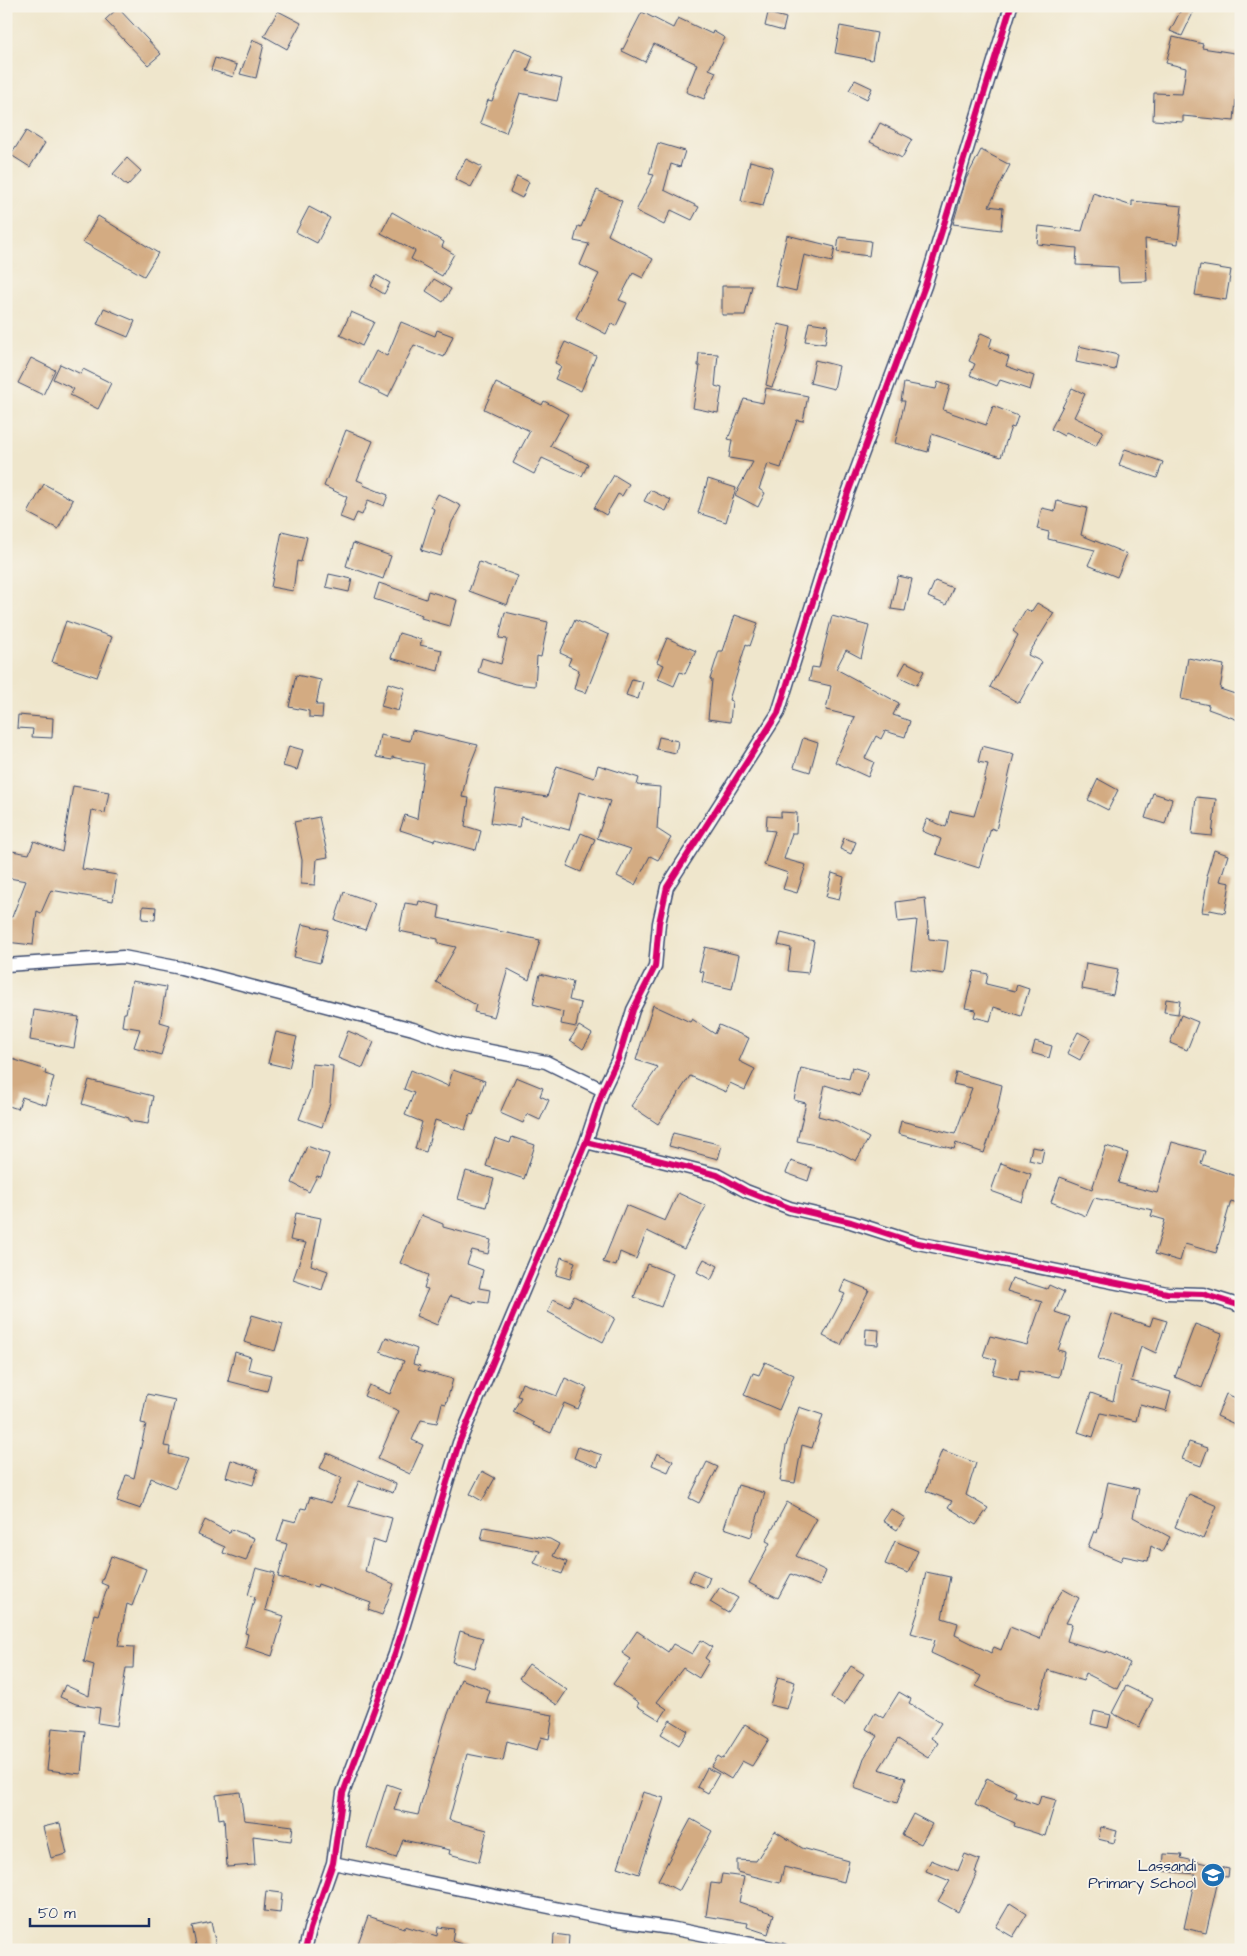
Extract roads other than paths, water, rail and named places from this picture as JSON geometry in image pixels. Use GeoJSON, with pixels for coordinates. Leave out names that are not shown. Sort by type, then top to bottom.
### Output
{"type":"FeatureCollection","features":[{"type":"Feature","properties":{"kind":"street"},"geometry":{"type":"LineString","coordinates":[[305,1950],[310,1929],[333,1862],[343,1793],[395,1654],[459,1443],[586,1142],[603,1090],[618,1059],[634,1010],[655,967],[658,923],[667,887],[778,713],[842,509],[925,286],[1011,6]]}},
{"type":"Feature","properties":{"kind":"street"},"geometry":{"type":"LineString","coordinates":[[6,965],[123,957],[181,968],[414,1028],[455,1044],[546,1062],[603,1090]]}},
{"type":"Feature","properties":{"kind":"street"},"geometry":{"type":"LineString","coordinates":[[586,1142],[717,1175],[746,1191],[790,1208],[851,1222],[913,1242],[1167,1293],[1203,1294],[1241,1306]]}},
{"type":"Feature","properties":{"kind":"street"},"geometry":{"type":"LineString","coordinates":[[333,1862],[613,1920],[670,1928],[782,1950]]}},
{"type":"Feature","properties":{"kind":"place","name":"Lassandi Primary School"},"geometry":{"type":"Point","coordinates":[1213,1875]}}]}
